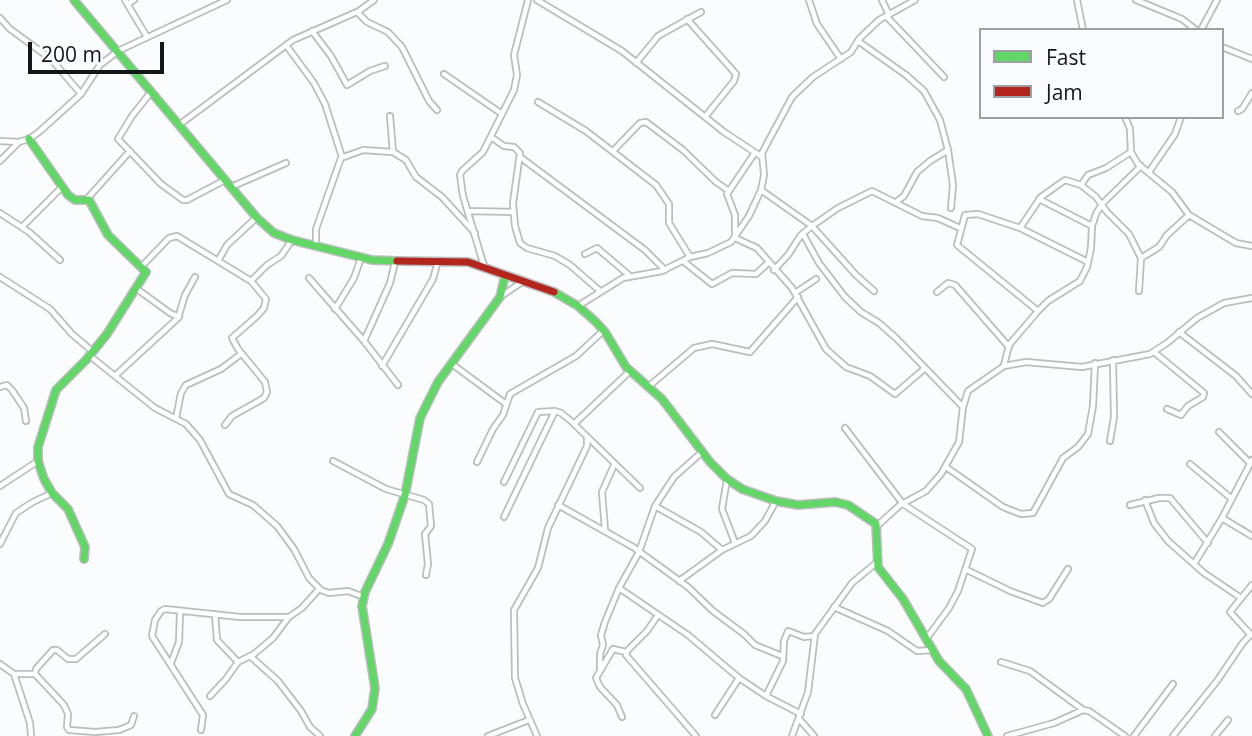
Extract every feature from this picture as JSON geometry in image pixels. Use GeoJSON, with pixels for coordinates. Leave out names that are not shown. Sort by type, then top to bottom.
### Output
{"type":"FeatureCollection","features":[{"type":"Feature","properties":{"kind":"street"},"geometry":{"type":"LineString","coordinates":[[74,0],[257,218],[274,233],[362,258],[395,262],[468,262],[542,286],[578,306],[604,330],[630,371],[663,399],[727,479],[742,489],[776,501],[798,505],[844,504],[877,526]]}},
{"type":"Feature","properties":{"kind":"street"},"geometry":{"type":"LineString","coordinates":[[134,0],[127,2],[147,37]]}},
{"type":"Feature","properties":{"kind":"street"},"geometry":{"type":"LineString","coordinates":[[0,141],[19,142],[30,139],[81,94],[100,65],[118,51],[227,0]]}},
{"type":"Feature","properties":{"kind":"street"},"geometry":{"type":"LineString","coordinates":[[179,125],[286,45],[357,12],[374,0]]}},
{"type":"Feature","properties":{"kind":"street"},"geometry":{"type":"LineString","coordinates":[[484,266],[463,197],[461,173],[481,154],[516,81],[514,55],[528,0]]}},
{"type":"Feature","properties":{"kind":"street"},"geometry":{"type":"LineString","coordinates":[[537,0],[613,45],[754,154],[762,157]]}},
{"type":"Feature","properties":{"kind":"street"},"geometry":{"type":"LineString","coordinates":[[809,0],[817,24],[841,59]]}},
{"type":"Feature","properties":{"kind":"street"},"geometry":{"type":"LineString","coordinates":[[882,0],[888,15],[944,78]]}},
{"type":"Feature","properties":{"kind":"street"},"geometry":{"type":"LineString","coordinates":[[578,306],[621,279],[665,270],[690,257],[722,247],[735,238],[761,190],[764,148],[792,97],[813,77],[851,52],[858,41],[888,15],[914,0]]}},
{"type":"Feature","properties":{"kind":"street"},"geometry":{"type":"LineString","coordinates":[[1077,0],[1083,28]]}},
{"type":"Feature","properties":{"kind":"street"},"geometry":{"type":"LineString","coordinates":[[1136,0],[1182,19],[1196,28]]}},
{"type":"Feature","properties":{"kind":"street"},"geometry":{"type":"LineString","coordinates":[[1200,28],[1217,0]]}},
{"type":"Feature","properties":{"kind":"street"},"geometry":{"type":"LineString","coordinates":[[357,12],[367,22],[388,32],[402,47],[429,101],[437,110]]}},
{"type":"Feature","properties":{"kind":"street"},"geometry":{"type":"LineString","coordinates":[[636,63],[656,38],[701,12]]}},
{"type":"Feature","properties":{"kind":"street"},"geometry":{"type":"LineString","coordinates":[[0,18],[10,29],[51,59],[81,94]]}},
{"type":"Feature","properties":{"kind":"street"},"geometry":{"type":"LineString","coordinates":[[687,19],[736,74],[734,81],[705,117]]}},
{"type":"Feature","properties":{"kind":"street"},"geometry":{"type":"LineString","coordinates":[[312,31],[331,56],[347,85],[384,66]]}},
{"type":"Feature","properties":{"kind":"street"},"geometry":{"type":"LineString","coordinates":[[858,41],[906,75],[924,92],[940,120],[953,185],[951,208]]}},
{"type":"Feature","properties":{"kind":"street"},"geometry":{"type":"LineString","coordinates":[[286,45],[314,83],[325,104],[342,157],[316,229],[316,244]]}},
{"type":"Feature","properties":{"kind":"street"},"geometry":{"type":"LineString","coordinates":[[1224,48],[1252,59]]}},
{"type":"Feature","properties":{"kind":"street"},"geometry":{"type":"LineString","coordinates":[[444,74],[502,114]]}},
{"type":"Feature","properties":{"kind":"street"},"geometry":{"type":"LineString","coordinates":[[151,92],[118,138],[161,184],[183,200],[187,201],[225,180]]}},
{"type":"Feature","properties":{"kind":"street"},"geometry":{"type":"LineString","coordinates":[[1238,111],[1252,93]]}},
{"type":"Feature","properties":{"kind":"street"},"geometry":{"type":"LineString","coordinates":[[538,102],[573,122],[647,177],[665,197],[669,205],[669,223],[690,257]]}},
{"type":"Feature","properties":{"kind":"street"},"geometry":{"type":"LineString","coordinates":[[390,116],[393,152]]}},
{"type":"Feature","properties":{"kind":"street"},"geometry":{"type":"LineString","coordinates":[[1126,119],[1130,129],[1131,152],[1141,166],[1172,192],[1189,215],[1236,243],[1252,246]]}},
{"type":"Feature","properties":{"kind":"street"},"geometry":{"type":"LineString","coordinates":[[1149,172],[1175,134],[1180,119]]}},
{"type":"Feature","properties":{"kind":"street"},"geometry":{"type":"LineString","coordinates":[[613,151],[640,122],[646,122],[683,150],[729,191]]}},
{"type":"Feature","properties":{"kind":"street"},"geometry":{"type":"LineString","coordinates":[[491,137],[504,146],[515,148],[520,157],[645,250],[665,270]]}},
{"type":"Feature","properties":{"kind":"street"},"geometry":{"type":"LineString","coordinates":[[30,139],[62,187],[77,201],[87,199],[130,151]]}},
{"type":"Feature","properties":{"kind":"street"},"geometry":{"type":"LineString","coordinates":[[0,161],[19,142]]}},
{"type":"Feature","properties":{"kind":"street"},"geometry":{"type":"LineString","coordinates":[[342,157],[363,150],[393,152],[406,160],[416,177],[442,197],[475,233]]}},
{"type":"Feature","properties":{"kind":"street"},"geometry":{"type":"LineString","coordinates":[[896,202],[904,196],[917,172],[930,160],[948,150]]}},
{"type":"Feature","properties":{"kind":"street"},"geometry":{"type":"LineString","coordinates":[[1081,185],[1088,175],[1106,168],[1131,152]]}},
{"type":"Feature","properties":{"kind":"street"},"geometry":{"type":"LineString","coordinates":[[735,238],[736,215],[728,200],[729,191],[754,154]]}},
{"type":"Feature","properties":{"kind":"street"},"geometry":{"type":"LineString","coordinates":[[520,157],[514,188],[514,212],[520,243],[527,248],[555,256],[570,265],[600,291]]}},
{"type":"Feature","properties":{"kind":"street"},"geometry":{"type":"LineString","coordinates":[[231,187],[286,163]]}},
{"type":"Feature","properties":{"kind":"street"},"geometry":{"type":"LineString","coordinates":[[1004,366],[1009,347],[1038,311],[1048,301],[1079,282],[1088,262],[1091,226],[1102,204],[1141,166]]}},
{"type":"Feature","properties":{"kind":"street"},"geometry":{"type":"LineString","coordinates":[[1020,228],[1039,199],[1065,180],[1081,185],[1129,234],[1141,258],[1139,291]]}},
{"type":"Feature","properties":{"kind":"street"},"geometry":{"type":"LineString","coordinates":[[22,227],[62,187]]}},
{"type":"Feature","properties":{"kind":"street"},"geometry":{"type":"LineString","coordinates":[[761,190],[812,226],[874,291]]}},
{"type":"Feature","properties":{"kind":"street"},"geometry":{"type":"LineString","coordinates":[[774,270],[812,226],[838,208],[870,192],[922,216],[938,218],[960,228]]}},
{"type":"Feature","properties":{"kind":"street"},"geometry":{"type":"LineString","coordinates":[[84,559],[85,547],[68,509],[52,493],[44,479],[38,461],[38,447],[56,390],[107,334],[146,274],[142,266],[108,235],[97,211],[87,199]]}},
{"type":"Feature","properties":{"kind":"street"},"geometry":{"type":"LineString","coordinates":[[1039,199],[1091,226]]}},
{"type":"Feature","properties":{"kind":"street"},"geometry":{"type":"LineString","coordinates":[[468,211],[514,212]]}},
{"type":"Feature","properties":{"kind":"street"},"geometry":{"type":"LineString","coordinates":[[0,212],[60,260]]}},
{"type":"Feature","properties":{"kind":"street"},"geometry":{"type":"LineString","coordinates":[[1038,311],[957,245],[965,215],[971,214],[1020,228],[1088,262]]}},
{"type":"Feature","properties":{"kind":"street"},"geometry":{"type":"LineString","coordinates":[[1141,258],[1159,247],[1167,235],[1189,215]]}},
{"type":"Feature","properties":{"kind":"street"},"geometry":{"type":"LineString","coordinates":[[218,261],[227,245],[257,218]]}},
{"type":"Feature","properties":{"kind":"street"},"geometry":{"type":"LineString","coordinates":[[803,234],[819,263],[845,297],[887,330],[963,407]]}},
{"type":"Feature","properties":{"kind":"street"},"geometry":{"type":"LineString","coordinates":[[142,266],[159,247],[176,236],[251,281],[267,301],[250,323],[233,337],[242,354],[268,388],[264,398],[237,412],[225,425]]}},
{"type":"Feature","properties":{"kind":"street"},"geometry":{"type":"LineString","coordinates":[[735,238],[757,248],[796,295],[826,349],[850,369],[870,376],[895,394],[924,369]]}},
{"type":"Feature","properties":{"kind":"street"},"geometry":{"type":"LineString","coordinates":[[251,281],[281,256],[292,240]]}},
{"type":"Feature","properties":{"kind":"street"},"geometry":{"type":"LineString","coordinates":[[585,254],[597,248],[630,276]]}},
{"type":"Feature","properties":{"kind":"street"},"geometry":{"type":"LineString","coordinates":[[335,309],[354,278],[362,258]]}},
{"type":"Feature","properties":{"kind":"street"},"geometry":{"type":"LineString","coordinates":[[382,366],[433,279],[438,261]]}},
{"type":"Feature","properties":{"kind":"street"},"geometry":{"type":"LineString","coordinates":[[683,261],[712,284],[732,273],[756,274],[769,262]]}},
{"type":"Feature","properties":{"kind":"street"},"geometry":{"type":"LineString","coordinates":[[364,341],[390,283],[395,262]]}},
{"type":"Feature","properties":{"kind":"street"},"geometry":{"type":"LineString","coordinates":[[0,276],[50,309],[91,353],[155,408],[186,424],[198,437],[229,494],[253,505],[277,526],[309,578],[319,589],[328,593],[348,591],[364,597]]}},
{"type":"Feature","properties":{"kind":"street"},"geometry":{"type":"LineString","coordinates":[[500,297],[505,276]]}},
{"type":"Feature","properties":{"kind":"street"},"geometry":{"type":"LineString","coordinates":[[116,375],[179,317],[185,295],[195,277]]}},
{"type":"Feature","properties":{"kind":"street"},"geometry":{"type":"LineString","coordinates":[[309,278],[364,341],[398,386]]}},
{"type":"Feature","properties":{"kind":"street"},"geometry":{"type":"LineString","coordinates":[[649,387],[694,348],[712,344],[750,352],[796,295],[816,279]]}},
{"type":"Feature","properties":{"kind":"street"},"geometry":{"type":"LineString","coordinates":[[355,736],[372,709],[375,688],[362,608],[364,597],[388,544],[405,495],[420,418],[438,382],[500,297],[522,281]]}},
{"type":"Feature","properties":{"kind":"street"},"geometry":{"type":"LineString","coordinates":[[937,292],[948,283],[955,285],[1009,347]]}},
{"type":"Feature","properties":{"kind":"street"},"geometry":{"type":"LineString","coordinates":[[137,289],[179,317]]}},
{"type":"Feature","properties":{"kind":"street"},"geometry":{"type":"LineString","coordinates":[[988,736],[966,689],[939,661],[927,638],[876,563],[877,526],[903,503],[926,491],[946,467],[959,442],[968,390],[1004,366],[1026,362],[1068,366],[1154,352],[1197,318],[1224,303],[1252,299]]}},
{"type":"Feature","properties":{"kind":"street"},"geometry":{"type":"LineString","coordinates":[[477,462],[503,415],[508,396],[514,390],[576,356],[604,330]]}},
{"type":"Feature","properties":{"kind":"street"},"geometry":{"type":"LineString","coordinates":[[1179,332],[1236,376],[1252,394]]}},
{"type":"Feature","properties":{"kind":"street"},"geometry":{"type":"LineString","coordinates":[[1154,352],[1204,392],[1203,397],[1188,406],[1181,415],[1167,409]]}},
{"type":"Feature","properties":{"kind":"street"},"geometry":{"type":"LineString","coordinates":[[176,418],[181,393],[186,384],[213,374],[242,354]]}},
{"type":"Feature","properties":{"kind":"street"},"geometry":{"type":"LineString","coordinates":[[1110,441],[1115,417],[1113,360]]}},
{"type":"Feature","properties":{"kind":"street"},"geometry":{"type":"LineString","coordinates":[[946,467],[1003,507],[1017,513],[1033,513],[1063,458],[1078,447],[1088,434],[1093,406],[1095,363]]}},
{"type":"Feature","properties":{"kind":"street"},"geometry":{"type":"LineString","coordinates":[[452,364],[506,404]]}},
{"type":"Feature","properties":{"kind":"street"},"geometry":{"type":"LineString","coordinates":[[574,424],[630,371]]}},
{"type":"Feature","properties":{"kind":"street"},"geometry":{"type":"LineString","coordinates":[[0,387],[7,385],[12,390],[22,406],[26,421]]}},
{"type":"Feature","properties":{"kind":"street"},"geometry":{"type":"LineString","coordinates":[[504,517],[555,411]]}},
{"type":"Feature","properties":{"kind":"street"},"geometry":{"type":"LineString","coordinates":[[504,482],[538,412],[555,411],[561,412],[640,488]]}},
{"type":"Feature","properties":{"kind":"street"},"geometry":{"type":"LineString","coordinates":[[845,428],[903,503],[972,548],[967,570],[949,608],[927,638]]}},
{"type":"Feature","properties":{"kind":"street"},"geometry":{"type":"LineString","coordinates":[[1194,564],[1222,518],[1251,461],[1219,432]]}},
{"type":"Feature","properties":{"kind":"street"},"geometry":{"type":"LineString","coordinates":[[537,736],[515,678],[514,610],[539,567],[544,538],[587,446],[587,438]]}},
{"type":"Feature","properties":{"kind":"street"},"geometry":{"type":"LineString","coordinates":[[600,668],[603,645],[601,635],[619,587],[639,552],[655,506],[674,477],[703,451]]}},
{"type":"Feature","properties":{"kind":"street"},"geometry":{"type":"LineString","coordinates":[[0,486],[38,461]]}},
{"type":"Feature","properties":{"kind":"street"},"geometry":{"type":"LineString","coordinates":[[333,461],[386,489],[425,501],[431,508],[431,526],[425,534],[428,564],[426,575]]}},
{"type":"Feature","properties":{"kind":"street"},"geometry":{"type":"LineString","coordinates":[[605,531],[602,492],[614,464]]}},
{"type":"Feature","properties":{"kind":"street"},"geometry":{"type":"LineString","coordinates":[[1190,464],[1232,499]]}},
{"type":"Feature","properties":{"kind":"street"},"geometry":{"type":"LineString","coordinates":[[727,479],[722,509],[734,543]]}},
{"type":"Feature","properties":{"kind":"street"},"geometry":{"type":"LineString","coordinates":[[0,544],[16,513],[52,493]]}},
{"type":"Feature","properties":{"kind":"street"},"geometry":{"type":"LineString","coordinates":[[1129,505],[1145,500],[1170,498],[1208,543]]}},
{"type":"Feature","properties":{"kind":"street"},"geometry":{"type":"LineString","coordinates":[[1145,500],[1154,523],[1163,535],[1194,564],[1241,598]]}},
{"type":"Feature","properties":{"kind":"street"},"geometry":{"type":"LineString","coordinates":[[679,581],[722,550],[754,534],[776,501]]}},
{"type":"Feature","properties":{"kind":"street"},"geometry":{"type":"LineString","coordinates":[[558,505],[639,552],[679,581],[755,645],[782,656]]}},
{"type":"Feature","properties":{"kind":"street"},"geometry":{"type":"LineString","coordinates":[[655,506],[701,532],[722,550]]}},
{"type":"Feature","properties":{"kind":"street"},"geometry":{"type":"LineString","coordinates":[[1222,518],[1252,536]]}},
{"type":"Feature","properties":{"kind":"street"},"geometry":{"type":"LineString","coordinates":[[792,736],[808,692],[814,636],[852,583],[876,563]]}},
{"type":"Feature","properties":{"kind":"street"},"geometry":{"type":"LineString","coordinates":[[967,570],[1010,592],[1043,603],[1049,600],[1068,569]]}},
{"type":"Feature","properties":{"kind":"street"},"geometry":{"type":"LineString","coordinates":[[1173,736],[1217,681],[1242,643],[1252,635],[1230,612],[1252,585]]}},
{"type":"Feature","properties":{"kind":"street"},"geometry":{"type":"LineString","coordinates":[[619,587],[688,635],[739,678],[800,716],[814,736]]}},
{"type":"Feature","properties":{"kind":"street"},"geometry":{"type":"LineString","coordinates":[[210,696],[238,662],[273,638],[289,617],[302,608],[319,589]]}},
{"type":"Feature","properties":{"kind":"street"},"geometry":{"type":"LineString","coordinates":[[834,607],[888,631],[917,652],[933,650]]}},
{"type":"Feature","properties":{"kind":"street"},"geometry":{"type":"LineString","coordinates":[[201,730],[204,715],[156,644],[152,633],[157,615],[162,610],[289,617]]}},
{"type":"Feature","properties":{"kind":"street"},"geometry":{"type":"LineString","coordinates":[[171,663],[179,642],[180,611]]}},
{"type":"Feature","properties":{"kind":"street"},"geometry":{"type":"LineString","coordinates":[[215,614],[217,640],[238,662]]}},
{"type":"Feature","properties":{"kind":"street"},"geometry":{"type":"LineString","coordinates":[[626,652],[647,631],[658,615]]}},
{"type":"Feature","properties":{"kind":"street"},"geometry":{"type":"LineString","coordinates":[[766,696],[783,662],[785,638],[789,631],[804,637],[814,636]]}},
{"type":"Feature","properties":{"kind":"street"},"geometry":{"type":"LineString","coordinates":[[35,674],[36,668],[53,649],[68,659],[76,659],[104,634]]}},
{"type":"Feature","properties":{"kind":"street"},"geometry":{"type":"LineString","coordinates":[[622,717],[617,705],[596,681],[600,668],[613,648],[626,652]]}},
{"type":"Feature","properties":{"kind":"street"},"geometry":{"type":"LineString","coordinates":[[626,652],[635,668],[696,736]]}},
{"type":"Feature","properties":{"kind":"street"},"geometry":{"type":"LineString","coordinates":[[250,656],[278,681],[302,711],[310,727],[320,736]]}},
{"type":"Feature","properties":{"kind":"street"},"geometry":{"type":"LineString","coordinates":[[1001,662],[1030,671],[1083,710],[1089,711],[1125,736]]}},
{"type":"Feature","properties":{"kind":"street"},"geometry":{"type":"LineString","coordinates":[[0,664],[14,674],[35,674],[64,705],[68,714],[69,730],[119,730],[131,725],[134,716]]}},
{"type":"Feature","properties":{"kind":"street"},"geometry":{"type":"LineString","coordinates":[[14,674],[30,723],[31,736]]}},
{"type":"Feature","properties":{"kind":"street"},"geometry":{"type":"LineString","coordinates":[[715,715],[739,678]]}},
{"type":"Feature","properties":{"kind":"street"},"geometry":{"type":"LineString","coordinates":[[1134,736],[1173,684]]}},
{"type":"Feature","properties":{"kind":"street"},"geometry":{"type":"LineString","coordinates":[[1007,736],[1054,723],[1083,710]]}},
{"type":"Feature","properties":{"kind":"street"},"geometry":{"type":"LineString","coordinates":[[488,736],[529,720]]}},
{"type":"Feature","properties":{"kind":"street"},"geometry":{"type":"LineString","coordinates":[[1215,736],[1228,720]]}},
{"type":"Feature","properties":{"kind":"traffic: fast"},"geometry":{"type":"LineString","coordinates":[[74,0],[257,218],[274,233],[372,260],[397,261]]}},
{"type":"Feature","properties":{"kind":"traffic: fast"},"geometry":{"type":"LineString","coordinates":[[29,139],[68,195],[75,200],[89,200],[108,235],[146,272],[107,334],[56,390],[38,447],[38,461],[44,479],[52,493],[68,509],[85,547],[84,559]]}},
{"type":"Feature","properties":{"kind":"traffic: fast"},"geometry":{"type":"LineString","coordinates":[[355,736],[372,709],[375,688],[362,606],[365,592],[388,544],[405,495],[420,418],[438,382],[500,297],[505,276]]}},
{"type":"Feature","properties":{"kind":"traffic: fast"},"geometry":{"type":"LineString","coordinates":[[554,292],[578,306],[595,321],[605,332],[626,367],[662,399],[710,462],[727,479],[742,489],[776,501],[798,505],[835,502],[848,505],[876,524],[878,567],[903,599],[939,661],[966,689],[988,736]]}},
{"type":"Feature","properties":{"kind":"traffic: jam"},"geometry":{"type":"LineString","coordinates":[[397,261],[468,262],[554,292]]}}]}
